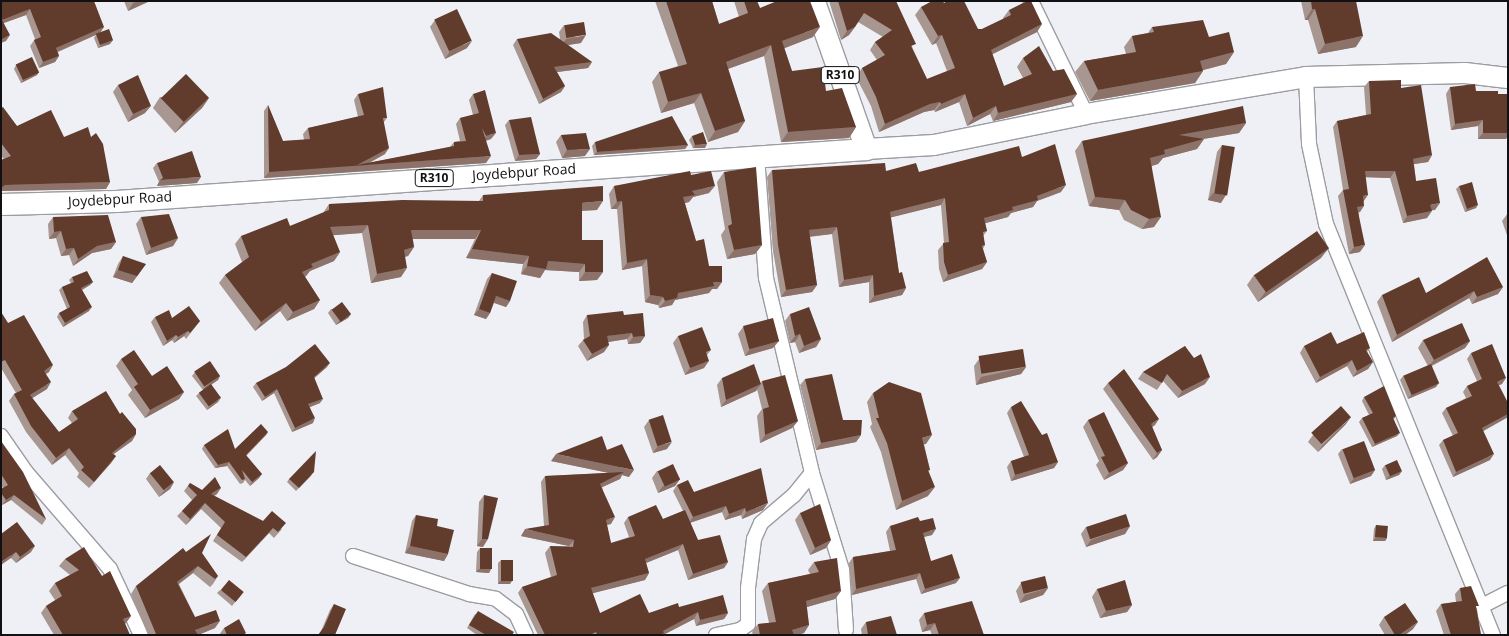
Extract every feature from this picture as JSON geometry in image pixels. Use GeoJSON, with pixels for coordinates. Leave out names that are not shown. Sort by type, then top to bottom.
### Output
{"type":"FeatureCollection","features":[{"type":"Feature","properties":{"kind":"main road","name":"R310"},"geometry":{"type":"LineString","coordinates":[[814,1],[866,149]]}},
{"type":"Feature","properties":{"kind":"main road","name":"Joydebpur Road"},"geometry":{"type":"LineString","coordinates":[[1,204],[116,201],[866,149]]}},
{"type":"Feature","properties":{"kind":"street"},"geometry":{"type":"LineString","coordinates":[[1030,1],[1086,114]]}},
{"type":"Feature","properties":{"kind":"street"},"geometry":{"type":"LineString","coordinates":[[866,149],[934,145],[1086,114],[1306,77],[1465,73],[1508,78]]}},
{"type":"Feature","properties":{"kind":"street"},"geometry":{"type":"LineString","coordinates":[[1306,77],[1309,144],[1326,224],[1366,329],[1446,514],[1493,635]]}},
{"type":"Feature","properties":{"kind":"street"},"geometry":{"type":"LineString","coordinates":[[757,156],[766,278],[812,473],[842,570],[846,630]]}},
{"type":"Feature","properties":{"kind":"street"},"geometry":{"type":"LineString","coordinates":[[1,436],[26,472],[110,569],[141,635]]}},
{"type":"Feature","properties":{"kind":"street"},"geometry":{"type":"LineString","coordinates":[[716,635],[740,630],[748,624],[748,588],[754,539],[761,523],[794,494],[812,473]]}},
{"type":"Feature","properties":{"kind":"street"},"geometry":{"type":"LineString","coordinates":[[352,556],[469,594],[496,599],[516,614],[526,635]]}},
{"type":"Feature","properties":{"kind":"street"},"geometry":{"type":"LineString","coordinates":[[1482,606],[1508,593]]}},
{"type":"Feature","properties":{"kind":"building"},"geometry":{"type":"Polygon","coordinates":[[[1,1],[94,1],[104,27],[56,48],[59,56],[43,62],[34,40],[41,37],[30,9],[2,20],[10,35],[1,40],[1,1]]]}},
{"type":"Feature","properties":{"kind":"building"},"geometry":{"type":"Polygon","coordinates":[[[666,1],[712,1],[719,24],[748,13],[744,1],[757,1],[760,8],[777,1],[810,1],[820,27],[782,41],[792,71],[823,67],[826,91],[842,88],[856,127],[788,132],[771,45],[726,62],[745,121],[715,131],[701,93],[668,102],[659,72],[687,64],[666,1]]]}},
{"type":"Feature","properties":{"kind":"building"},"geometry":{"type":"Polygon","coordinates":[[[838,1],[896,1],[916,44],[911,46],[927,79],[955,68],[942,35],[938,36],[921,7],[932,1],[943,1],[944,3],[947,1],[964,1],[978,29],[982,29],[1011,15],[1009,10],[1027,1],[1031,1],[1042,24],[991,50],[1004,86],[1032,74],[1023,58],[1039,46],[1053,71],[1064,69],[1077,94],[998,113],[996,106],[973,118],[965,94],[941,104],[940,102],[930,104],[885,124],[876,97],[862,68],[885,55],[875,42],[892,30],[864,13],[855,27],[847,31],[838,1]]]}},
{"type":"Feature","properties":{"kind":"building"},"geometry":{"type":"Polygon","coordinates":[[[1311,1],[1356,1],[1363,36],[1325,44],[1315,9],[1312,9],[1311,1]]]}},
{"type":"Feature","properties":{"kind":"building"},"geometry":{"type":"Polygon","coordinates":[[[457,9],[472,41],[449,51],[434,20],[457,9]]]}},
{"type":"Feature","properties":{"kind":"building"},"geometry":{"type":"Polygon","coordinates":[[[1203,20],[1209,37],[1229,32],[1234,52],[1200,61],[1203,71],[1098,90],[1084,61],[1136,52],[1132,36],[1154,32],[1152,27],[1203,20]]]}},
{"type":"Feature","properties":{"kind":"building"},"geometry":{"type":"Polygon","coordinates":[[[584,22],[586,35],[566,38],[564,25],[584,22]]]}},
{"type":"Feature","properties":{"kind":"building"},"geometry":{"type":"Polygon","coordinates":[[[109,29],[113,40],[100,45],[96,34],[109,29]]]}},
{"type":"Feature","properties":{"kind":"building"},"geometry":{"type":"Polygon","coordinates":[[[551,33],[592,62],[554,67],[565,86],[543,99],[517,39],[551,33]]]}},
{"type":"Feature","properties":{"kind":"building"},"geometry":{"type":"Polygon","coordinates":[[[32,57],[39,72],[23,80],[16,65],[32,57]]]}},
{"type":"Feature","properties":{"kind":"building"},"geometry":{"type":"Polygon","coordinates":[[[186,74],[209,98],[184,122],[161,98],[186,74]]]}},
{"type":"Feature","properties":{"kind":"building"},"geometry":{"type":"Polygon","coordinates":[[[138,75],[151,106],[133,114],[118,85],[138,75]]]}},
{"type":"Feature","properties":{"kind":"building"},"geometry":{"type":"Polygon","coordinates":[[[1401,80],[1401,88],[1421,85],[1432,155],[1413,159],[1416,181],[1436,178],[1440,203],[1430,205],[1432,211],[1407,216],[1395,171],[1365,171],[1368,195],[1363,196],[1364,206],[1357,207],[1365,245],[1354,247],[1343,190],[1349,189],[1337,121],[1371,114],[1369,81],[1401,80]]]}},
{"type":"Feature","properties":{"kind":"building"},"geometry":{"type":"Polygon","coordinates":[[[1475,84],[1476,91],[1498,91],[1498,94],[1508,94],[1508,133],[1483,133],[1483,120],[1455,124],[1450,87],[1475,84]]]}},
{"type":"Feature","properties":{"kind":"building"},"geometry":{"type":"Polygon","coordinates":[[[383,87],[387,118],[383,118],[389,148],[357,165],[454,146],[454,142],[466,141],[460,118],[479,113],[473,94],[485,90],[496,133],[486,136],[482,128],[491,156],[269,172],[268,105],[283,141],[310,139],[308,128],[364,115],[358,94],[383,87]]]}},
{"type":"Feature","properties":{"kind":"building"},"geometry":{"type":"Polygon","coordinates":[[[1243,106],[1246,123],[1179,135],[1204,139],[1164,150],[1165,154],[1150,158],[1161,217],[1149,219],[1131,210],[1125,200],[1095,197],[1082,141],[1243,106]]]}},
{"type":"Feature","properties":{"kind":"building"},"geometry":{"type":"Polygon","coordinates":[[[3,107],[17,126],[51,110],[64,137],[88,127],[91,137],[96,133],[103,144],[110,182],[5,185],[1,188],[1,160],[11,156],[1,143],[1,108],[3,107]]]}},
{"type":"Feature","properties":{"kind":"building"},"geometry":{"type":"Polygon","coordinates":[[[672,116],[688,145],[597,152],[595,142],[672,116]]]}},
{"type":"Feature","properties":{"kind":"building"},"geometry":{"type":"Polygon","coordinates":[[[531,117],[540,154],[519,155],[509,120],[531,117]]]}},
{"type":"Feature","properties":{"kind":"building"},"geometry":{"type":"Polygon","coordinates":[[[703,132],[707,144],[695,145],[692,136],[703,132]]]}},
{"type":"Feature","properties":{"kind":"building"},"geometry":{"type":"Polygon","coordinates":[[[586,133],[590,149],[567,150],[561,135],[586,133]]]}},
{"type":"Feature","properties":{"kind":"building"},"geometry":{"type":"Polygon","coordinates":[[[1055,144],[1066,185],[1037,196],[1038,200],[1012,207],[1013,210],[984,218],[987,231],[983,232],[985,245],[982,246],[987,262],[948,275],[944,262],[943,243],[949,242],[945,198],[890,212],[899,273],[902,272],[906,288],[874,296],[873,275],[844,280],[837,227],[809,230],[817,285],[786,290],[778,245],[772,170],[885,163],[886,171],[916,163],[919,172],[1019,146],[1022,157],[1055,144]]]}},
{"type":"Feature","properties":{"kind":"building"},"geometry":{"type":"Polygon","coordinates":[[[1222,145],[1235,147],[1227,195],[1214,193],[1222,145]]]}},
{"type":"Feature","properties":{"kind":"building"},"geometry":{"type":"Polygon","coordinates":[[[192,151],[201,177],[160,180],[163,178],[157,163],[192,151]]]}},
{"type":"Feature","properties":{"kind":"building"},"geometry":{"type":"Polygon","coordinates":[[[756,167],[762,245],[734,250],[728,226],[732,224],[724,172],[756,167]]]}},
{"type":"Feature","properties":{"kind":"building"},"geometry":{"type":"Polygon","coordinates":[[[690,171],[691,175],[711,171],[715,186],[692,191],[695,195],[683,197],[696,241],[704,239],[709,266],[722,266],[722,282],[713,282],[714,286],[678,293],[677,298],[665,301],[663,297],[650,295],[647,259],[627,263],[622,201],[617,202],[614,186],[690,171]]]}},
{"type":"Feature","properties":{"kind":"building"},"geometry":{"type":"Polygon","coordinates":[[[1472,182],[1478,205],[1467,209],[1459,186],[1472,182]]]}},
{"type":"Feature","properties":{"kind":"building"},"geometry":{"type":"Polygon","coordinates":[[[603,186],[603,201],[582,203],[582,240],[603,240],[603,272],[585,272],[585,264],[548,261],[546,269],[527,266],[529,256],[472,249],[481,230],[411,230],[414,247],[404,250],[407,268],[377,274],[368,225],[330,227],[340,252],[311,264],[313,267],[302,272],[320,300],[293,312],[286,303],[261,322],[225,275],[249,257],[241,236],[287,218],[290,226],[329,210],[329,204],[402,200],[483,201],[483,195],[603,186]]]}},
{"type":"Feature","properties":{"kind":"building"},"geometry":{"type":"Polygon","coordinates":[[[169,214],[178,238],[151,248],[141,217],[169,214]]]}},
{"type":"Feature","properties":{"kind":"building"},"geometry":{"type":"Polygon","coordinates":[[[108,215],[116,242],[97,246],[78,259],[74,248],[66,249],[61,231],[54,232],[53,217],[108,215]]]}},
{"type":"Feature","properties":{"kind":"building"},"geometry":{"type":"Polygon","coordinates":[[[1317,231],[1329,248],[1266,292],[1254,275],[1317,231]]]}},
{"type":"Feature","properties":{"kind":"building"},"geometry":{"type":"Polygon","coordinates":[[[123,256],[146,264],[137,276],[118,270],[123,256]]]}},
{"type":"Feature","properties":{"kind":"building"},"geometry":{"type":"Polygon","coordinates":[[[1487,257],[1503,287],[1477,297],[1474,291],[1397,335],[1382,295],[1419,277],[1426,293],[1487,257]]]}},
{"type":"Feature","properties":{"kind":"building"},"geometry":{"type":"Polygon","coordinates":[[[87,271],[93,282],[81,288],[92,307],[65,323],[59,313],[70,307],[62,287],[74,282],[72,277],[87,271]]]}},
{"type":"Feature","properties":{"kind":"building"},"geometry":{"type":"Polygon","coordinates":[[[492,273],[517,281],[510,301],[496,296],[490,313],[479,309],[492,273]]]}},
{"type":"Feature","properties":{"kind":"building"},"geometry":{"type":"Polygon","coordinates":[[[342,302],[351,314],[341,322],[332,310],[342,302]]]}},
{"type":"Feature","properties":{"kind":"building"},"geometry":{"type":"Polygon","coordinates":[[[189,306],[200,321],[190,333],[188,331],[178,337],[176,335],[167,341],[155,317],[169,310],[172,318],[189,306]]]}},
{"type":"Feature","properties":{"kind":"building"},"geometry":{"type":"Polygon","coordinates":[[[809,307],[821,339],[804,346],[800,334],[795,336],[790,314],[809,307]]]}},
{"type":"Feature","properties":{"kind":"building"},"geometry":{"type":"Polygon","coordinates":[[[623,311],[624,315],[643,313],[645,336],[633,337],[632,333],[607,336],[609,345],[592,354],[583,340],[590,336],[587,315],[623,311]]]}},
{"type":"Feature","properties":{"kind":"building"},"geometry":{"type":"Polygon","coordinates":[[[1,312],[8,323],[24,315],[53,365],[44,371],[51,382],[30,395],[59,432],[78,419],[72,411],[106,391],[120,414],[122,412],[136,429],[136,434],[112,453],[116,456],[94,482],[81,470],[84,467],[69,448],[56,458],[31,426],[14,394],[22,390],[5,360],[1,362],[1,312]]]}},
{"type":"Feature","properties":{"kind":"building"},"geometry":{"type":"Polygon","coordinates":[[[773,318],[779,341],[749,349],[743,326],[773,318]]]}},
{"type":"Feature","properties":{"kind":"building"},"geometry":{"type":"Polygon","coordinates":[[[1462,323],[1470,341],[1434,360],[1423,340],[1462,323]]]}},
{"type":"Feature","properties":{"kind":"building"},"geometry":{"type":"Polygon","coordinates":[[[702,327],[711,350],[706,352],[709,361],[690,368],[678,336],[702,327]]]}},
{"type":"Feature","properties":{"kind":"building"},"geometry":{"type":"Polygon","coordinates":[[[1331,332],[1337,344],[1364,332],[1370,348],[1366,350],[1373,362],[1357,371],[1352,360],[1320,377],[1304,346],[1331,332]]]}},
{"type":"Feature","properties":{"kind":"building"},"geometry":{"type":"Polygon","coordinates":[[[315,344],[330,363],[314,377],[323,399],[308,404],[315,418],[295,428],[277,389],[265,397],[256,383],[286,367],[315,344]]]}},
{"type":"Feature","properties":{"kind":"building"},"geometry":{"type":"Polygon","coordinates":[[[1492,344],[1506,378],[1497,382],[1508,403],[1508,414],[1482,428],[1494,454],[1456,472],[1443,440],[1458,433],[1446,408],[1472,396],[1467,386],[1482,379],[1471,353],[1492,344]]]}},
{"type":"Feature","properties":{"kind":"building"},"geometry":{"type":"Polygon","coordinates":[[[1185,346],[1194,358],[1201,354],[1210,377],[1182,391],[1167,374],[1162,383],[1143,372],[1185,346]]]}},
{"type":"Feature","properties":{"kind":"building"},"geometry":{"type":"Polygon","coordinates":[[[1023,349],[1026,367],[981,374],[979,356],[1023,349]]]}},
{"type":"Feature","properties":{"kind":"building"},"geometry":{"type":"Polygon","coordinates":[[[134,350],[152,376],[167,366],[184,392],[150,410],[134,387],[138,384],[121,359],[134,350]]]}},
{"type":"Feature","properties":{"kind":"building"},"geometry":{"type":"Polygon","coordinates":[[[210,361],[220,376],[204,387],[194,372],[210,361]]]}},
{"type":"Feature","properties":{"kind":"building"},"geometry":{"type":"Polygon","coordinates":[[[754,364],[761,384],[726,400],[722,378],[754,364]]]}},
{"type":"Feature","properties":{"kind":"building"},"geometry":{"type":"Polygon","coordinates":[[[1431,364],[1439,383],[1412,395],[1403,376],[1431,364]]]}},
{"type":"Feature","properties":{"kind":"building"},"geometry":{"type":"Polygon","coordinates":[[[1124,369],[1159,419],[1151,424],[1162,450],[1157,453],[1108,383],[1124,369]]]}},
{"type":"Feature","properties":{"kind":"building"},"geometry":{"type":"Polygon","coordinates":[[[832,374],[843,420],[862,420],[861,435],[821,443],[805,379],[832,374]]]}},
{"type":"Feature","properties":{"kind":"building"},"geometry":{"type":"Polygon","coordinates":[[[785,375],[798,421],[765,435],[763,409],[769,407],[762,381],[785,375]]]}},
{"type":"Feature","properties":{"kind":"building"},"geometry":{"type":"Polygon","coordinates":[[[889,382],[921,393],[932,435],[922,438],[930,470],[928,470],[935,487],[902,501],[887,443],[876,418],[879,418],[873,393],[889,382]]]}},
{"type":"Feature","properties":{"kind":"building"},"geometry":{"type":"Polygon","coordinates":[[[211,384],[221,398],[209,407],[199,393],[211,384]]]}},
{"type":"Feature","properties":{"kind":"building"},"geometry":{"type":"Polygon","coordinates":[[[1384,386],[1396,416],[1393,418],[1400,433],[1375,444],[1362,418],[1373,413],[1364,397],[1384,386]]]}},
{"type":"Feature","properties":{"kind":"building"},"geometry":{"type":"Polygon","coordinates":[[[1021,401],[1042,435],[1047,433],[1058,462],[1015,475],[1011,461],[1029,455],[1011,407],[1021,401]]]}},
{"type":"Feature","properties":{"kind":"building"},"geometry":{"type":"Polygon","coordinates":[[[1341,406],[1351,417],[1321,444],[1311,433],[1341,406]]]}},
{"type":"Feature","properties":{"kind":"building"},"geometry":{"type":"Polygon","coordinates":[[[1104,412],[1128,463],[1109,473],[1101,457],[1105,456],[1088,420],[1104,412]]]}},
{"type":"Feature","properties":{"kind":"building"},"geometry":{"type":"Polygon","coordinates":[[[663,415],[672,442],[657,446],[649,420],[663,415]]]}},
{"type":"Feature","properties":{"kind":"building"},"geometry":{"type":"Polygon","coordinates":[[[261,424],[268,432],[246,455],[262,474],[252,482],[242,470],[245,479],[242,480],[229,462],[218,465],[204,445],[228,429],[235,449],[261,424]]]}},
{"type":"Feature","properties":{"kind":"building"},"geometry":{"type":"Polygon","coordinates":[[[602,436],[607,450],[622,444],[634,470],[556,454],[602,436]]]}},
{"type":"Feature","properties":{"kind":"building"},"geometry":{"type":"Polygon","coordinates":[[[1,441],[23,472],[46,519],[14,495],[6,500],[1,493],[1,489],[8,485],[1,474],[1,441]]]}},
{"type":"Feature","properties":{"kind":"building"},"geometry":{"type":"Polygon","coordinates":[[[1364,441],[1375,470],[1354,478],[1343,449],[1364,441]]]}},
{"type":"Feature","properties":{"kind":"building"},"geometry":{"type":"Polygon","coordinates":[[[316,451],[314,472],[299,488],[289,479],[316,451]]]}},
{"type":"Feature","properties":{"kind":"building"},"geometry":{"type":"Polygon","coordinates":[[[1397,460],[1402,471],[1390,476],[1385,465],[1397,460]]]}},
{"type":"Feature","properties":{"kind":"building"},"geometry":{"type":"Polygon","coordinates":[[[673,464],[680,479],[665,487],[658,471],[673,464]]]}},
{"type":"Feature","properties":{"kind":"building"},"geometry":{"type":"Polygon","coordinates":[[[160,465],[174,482],[164,490],[150,473],[160,465]]]}},
{"type":"Feature","properties":{"kind":"building"},"geometry":{"type":"Polygon","coordinates":[[[761,468],[768,503],[746,512],[745,508],[729,514],[726,506],[693,517],[677,485],[688,480],[694,492],[761,468]]]}},
{"type":"Feature","properties":{"kind":"building"},"geometry":{"type":"Polygon","coordinates":[[[624,472],[600,484],[615,517],[606,520],[611,543],[635,536],[628,517],[656,505],[663,519],[685,510],[698,540],[720,535],[728,562],[693,574],[683,544],[645,559],[649,573],[591,588],[600,613],[640,594],[649,613],[678,603],[679,607],[723,595],[728,613],[700,620],[698,612],[659,635],[597,635],[596,632],[590,635],[545,635],[522,587],[557,575],[550,546],[573,547],[574,540],[525,529],[549,525],[545,476],[624,472]]]}},
{"type":"Feature","properties":{"kind":"building"},"geometry":{"type":"Polygon","coordinates":[[[215,477],[221,488],[211,494],[263,521],[272,511],[286,523],[278,532],[273,528],[246,557],[217,535],[225,522],[205,503],[190,519],[182,511],[197,495],[188,486],[190,483],[202,490],[215,477]]]}},
{"type":"Feature","properties":{"kind":"building"},"geometry":{"type":"Polygon","coordinates":[[[484,495],[498,498],[488,539],[482,539],[484,495]]]}},
{"type":"Feature","properties":{"kind":"building"},"geometry":{"type":"Polygon","coordinates":[[[820,504],[831,540],[815,548],[800,513],[820,504]]]}},
{"type":"Feature","properties":{"kind":"building"},"geometry":{"type":"Polygon","coordinates":[[[1126,514],[1130,526],[1090,539],[1086,527],[1126,514]]]}},
{"type":"Feature","properties":{"kind":"building"},"geometry":{"type":"Polygon","coordinates":[[[416,515],[438,519],[437,526],[454,530],[448,554],[410,546],[416,515]]]}},
{"type":"Feature","properties":{"kind":"building"},"geometry":{"type":"Polygon","coordinates":[[[918,517],[920,521],[933,518],[936,529],[923,533],[931,561],[952,554],[960,578],[925,589],[920,573],[856,589],[853,557],[896,550],[890,526],[918,517]]]}},
{"type":"Feature","properties":{"kind":"building"},"geometry":{"type":"Polygon","coordinates":[[[17,522],[35,546],[20,557],[16,552],[1,562],[1,534],[17,522]]]}},
{"type":"Feature","properties":{"kind":"building"},"geometry":{"type":"Polygon","coordinates":[[[1376,525],[1388,526],[1387,538],[1375,537],[1376,525]]]}},
{"type":"Feature","properties":{"kind":"building"},"geometry":{"type":"Polygon","coordinates":[[[211,534],[202,553],[218,576],[215,579],[198,566],[177,582],[195,617],[216,610],[220,621],[195,630],[198,635],[155,635],[136,586],[183,548],[186,552],[211,534]]]}},
{"type":"Feature","properties":{"kind":"building"},"geometry":{"type":"Polygon","coordinates":[[[84,547],[102,576],[110,571],[131,616],[123,619],[130,635],[63,635],[46,606],[62,596],[55,583],[79,570],[65,559],[84,547]]]}},
{"type":"Feature","properties":{"kind":"building"},"geometry":{"type":"Polygon","coordinates":[[[480,548],[492,548],[492,569],[480,569],[480,548]]]}},
{"type":"Feature","properties":{"kind":"building"},"geometry":{"type":"Polygon","coordinates":[[[837,558],[841,591],[806,601],[809,625],[792,630],[794,635],[760,635],[758,624],[776,622],[768,583],[819,572],[814,562],[837,558]]]}},
{"type":"Feature","properties":{"kind":"building"},"geometry":{"type":"Polygon","coordinates":[[[501,560],[513,560],[513,581],[501,581],[501,560]]]}},
{"type":"Feature","properties":{"kind":"building"},"geometry":{"type":"Polygon","coordinates":[[[1045,576],[1048,588],[1024,594],[1021,582],[1045,576]]]}},
{"type":"Feature","properties":{"kind":"building"},"geometry":{"type":"Polygon","coordinates":[[[229,580],[244,592],[236,602],[221,590],[229,580]]]}},
{"type":"Feature","properties":{"kind":"building"},"geometry":{"type":"Polygon","coordinates":[[[1125,580],[1132,605],[1106,611],[1097,589],[1125,580]]]}},
{"type":"Feature","properties":{"kind":"building"},"geometry":{"type":"Polygon","coordinates":[[[1471,586],[1479,606],[1476,606],[1481,635],[1451,635],[1441,604],[1462,601],[1460,588],[1471,586]]]}},
{"type":"Feature","properties":{"kind":"building"},"geometry":{"type":"Polygon","coordinates":[[[972,601],[984,635],[939,635],[935,623],[927,625],[924,613],[972,601]]]}},
{"type":"Feature","properties":{"kind":"building"},"geometry":{"type":"Polygon","coordinates":[[[1405,603],[1418,622],[1399,635],[1395,635],[1384,617],[1405,603]]]}},
{"type":"Feature","properties":{"kind":"building"},"geometry":{"type":"Polygon","coordinates":[[[334,604],[346,609],[335,635],[318,635],[324,627],[334,604]]]}},
{"type":"Feature","properties":{"kind":"building"},"geometry":{"type":"Polygon","coordinates":[[[478,611],[514,632],[512,635],[486,635],[469,625],[478,611]]]}},
{"type":"Feature","properties":{"kind":"building"},"geometry":{"type":"Polygon","coordinates":[[[891,616],[897,635],[868,635],[866,622],[891,616]]]}},
{"type":"Feature","properties":{"kind":"building"},"geometry":{"type":"Polygon","coordinates":[[[239,619],[246,633],[243,635],[227,635],[224,628],[239,619]]]}}]}
